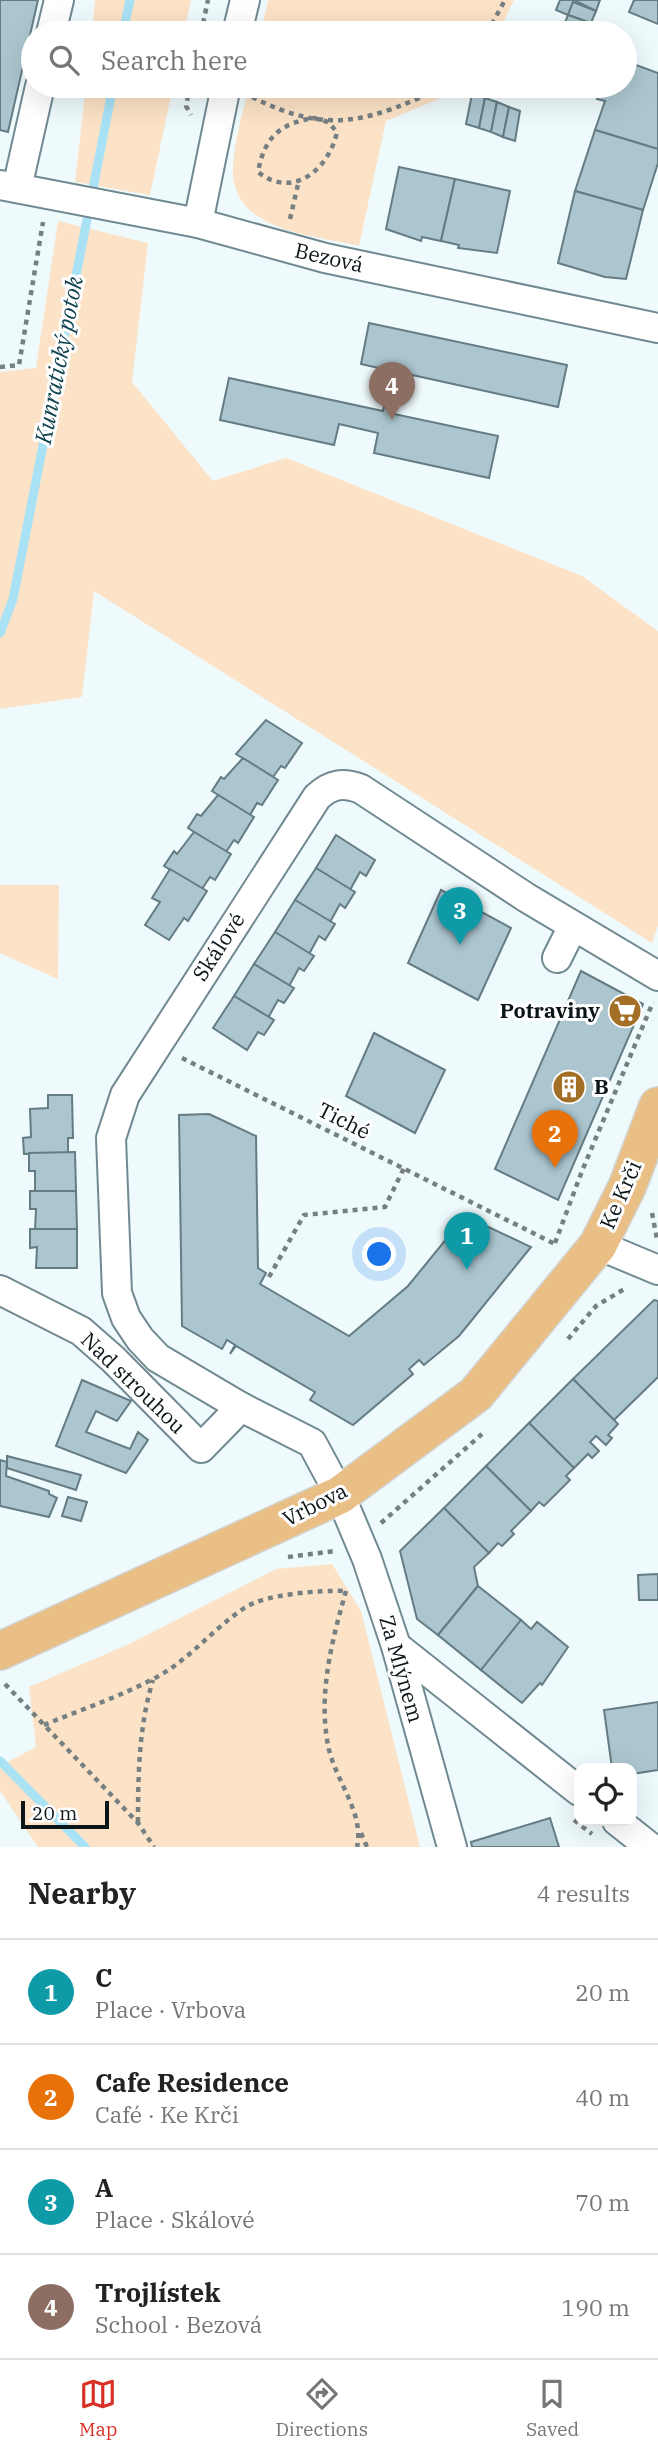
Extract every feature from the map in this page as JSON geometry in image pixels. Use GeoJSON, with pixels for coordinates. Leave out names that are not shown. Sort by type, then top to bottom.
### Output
{"type":"FeatureCollection","features":[{"type":"Feature","properties":{"kind":"main road","name":"Ke Krči"},"geometry":{"type":"LineString","coordinates":[[598,1245],[627,1187],[658,1106]]}},
{"type":"Feature","properties":{"kind":"main road","name":"Vrbova"},"geometry":{"type":"LineString","coordinates":[[2,1668],[340,1496],[476,1394],[598,1245]]}},
{"type":"Feature","properties":{"kind":"street"},"geometry":{"type":"LineString","coordinates":[[54,21],[59,0]]}},
{"type":"Feature","properties":{"kind":"street"},"geometry":{"type":"LineString","coordinates":[[240,21],[245,0]]}},
{"type":"Feature","properties":{"kind":"street"},"geometry":{"type":"LineString","coordinates":[[8,186],[36,98]]}},
{"type":"Feature","properties":{"kind":"street"},"geometry":{"type":"LineString","coordinates":[[198,223],[234,98]]}},
{"type":"Feature","properties":{"kind":"street","name":"Bezová"},"geometry":{"type":"LineString","coordinates":[[8,186],[198,223],[284,247],[656,320]]}},
{"type":"Feature","properties":{"kind":"street","name":"Skálové"},"geometry":{"type":"LineString","coordinates":[[240,1407],[158,1358],[140,1339],[126,1318],[117,1293],[111,1138],[125,1095],[317,797],[335,785],[349,785],[361,789],[573,926],[656,986]]}},
{"type":"Feature","properties":{"kind":"street"},"geometry":{"type":"LineString","coordinates":[[557,958],[573,926]]}},
{"type":"Feature","properties":{"kind":"street"},"geometry":{"type":"LineString","coordinates":[[598,1245],[658,1270]]}},
{"type":"Feature","properties":{"kind":"street","name":"Nad strouhou"},"geometry":{"type":"LineString","coordinates":[[0,1290],[80,1331],[113,1359],[201,1448],[240,1407]]}},
{"type":"Feature","properties":{"kind":"street"},"geometry":{"type":"LineString","coordinates":[[240,1407],[312,1443],[340,1496]]}},
{"type":"Feature","properties":{"kind":"street","name":"Za Mlýnem"},"geometry":{"type":"LineString","coordinates":[[340,1496],[368,1559],[396,1646],[452,1847]]}},
{"type":"Feature","properties":{"kind":"street"},"geometry":{"type":"LineString","coordinates":[[396,1646],[574,1787]]}},
{"type":"Feature","properties":{"kind":"street"},"geometry":{"type":"LineString","coordinates":[[623,1826],[650,1847]]}},
{"type":"Feature","properties":{"kind":"path"},"geometry":{"type":"LineString","coordinates":[[204,21],[208,0]]}},
{"type":"Feature","properties":{"kind":"path"},"geometry":{"type":"LineString","coordinates":[[494,21],[505,0]]}},
{"type":"Feature","properties":{"kind":"path"},"geometry":{"type":"LineString","coordinates":[[186,106],[188,98]]}},
{"type":"Feature","properties":{"kind":"path"},"geometry":{"type":"LineString","coordinates":[[252,98],[271,107],[328,122],[359,121],[416,98]]}},
{"type":"Feature","properties":{"kind":"path"},"geometry":{"type":"LineString","coordinates":[[314,118],[288,124],[262,150],[258,172],[271,182],[291,183],[324,164],[333,149],[337,132],[328,122]]}},
{"type":"Feature","properties":{"kind":"path"},"geometry":{"type":"LineString","coordinates":[[284,247],[299,179]]}},
{"type":"Feature","properties":{"kind":"path"},"geometry":{"type":"LineString","coordinates":[[0,367],[19,365],[57,196]]}},
{"type":"Feature","properties":{"kind":"path"},"geometry":{"type":"LineString","coordinates":[[548,1256],[656,986]]}},
{"type":"Feature","properties":{"kind":"path","name":"Tiché"},"geometry":{"type":"LineString","coordinates":[[156,1045],[555,1244]]}},
{"type":"Feature","properties":{"kind":"path"},"geometry":{"type":"LineString","coordinates":[[269,1277],[304,1215],[385,1208],[404,1168]]}},
{"type":"Feature","properties":{"kind":"path"},"geometry":{"type":"LineString","coordinates":[[335,1550],[340,1558]]}},
{"type":"Feature","properties":{"kind":"path"},"geometry":{"type":"LineString","coordinates":[[348,1582],[334,1633],[323,1711],[328,1748],[367,1847]]}},
{"type":"Feature","properties":{"kind":"path"},"geometry":{"type":"LineString","coordinates":[[44,1725],[153,1679],[187,1658],[249,1605],[317,1590],[346,1591]]}},
{"type":"Feature","properties":{"kind":"path"},"geometry":{"type":"LineString","coordinates":[[2,1668],[44,1725],[138,1823],[154,1847]]}},
{"type":"Feature","properties":{"kind":"path"},"geometry":{"type":"LineString","coordinates":[[138,1823],[141,1735],[153,1679]]}},
{"type":"Feature","properties":{"kind":"path"},"geometry":{"type":"LineString","coordinates":[[357,1847],[360,1832]]}},
{"type":"Feature","properties":{"kind":"shaded area"},"geometry":{"type":"Polygon","coordinates":[[[95,0],[191,0],[187,21],[93,21],[95,0]]]}},
{"type":"Feature","properties":{"kind":"shaded area"},"geometry":{"type":"Polygon","coordinates":[[[268,0],[514,0],[504,21],[264,21],[268,0]]]}},
{"type":"Feature","properties":{"kind":"shaded area"},"geometry":{"type":"Polygon","coordinates":[[[85,98],[170,98],[150,195],[75,182],[85,98]]]}},
{"type":"Feature","properties":{"kind":"shaded area"},"geometry":{"type":"Polygon","coordinates":[[[246,98],[441,98],[386,121],[359,246],[277,227],[259,217],[245,204],[235,187],[233,165],[246,98]]]}},
{"type":"Feature","properties":{"kind":"shaded area"},"geometry":{"type":"Polygon","coordinates":[[[58,221],[148,243],[132,382],[213,481],[286,458],[582,576],[658,631],[658,926],[652,943],[94,591],[82,697],[0,709],[0,372],[36,368],[58,221]]]}},
{"type":"Feature","properties":{"kind":"shaded area"},"geometry":{"type":"Polygon","coordinates":[[[0,885],[59,885],[58,979],[0,953],[0,885]]]}},
{"type":"Feature","properties":{"kind":"shaded area"},"geometry":{"type":"Polygon","coordinates":[[[332,1564],[361,1611],[420,1847],[38,1847],[0,1791],[0,1766],[36,1747],[29,1687],[129,1644],[276,1569],[332,1564]]]}},
{"type":"Feature","properties":{"kind":"building"},"geometry":{"type":"Polygon","coordinates":[[[0,0],[38,0],[33,21],[21,21],[21,75],[8,132],[0,130],[0,0]]]}},
{"type":"Feature","properties":{"kind":"building"},"geometry":{"type":"Polygon","coordinates":[[[560,0],[574,0],[568,15],[556,10],[560,0]]]}},
{"type":"Feature","properties":{"kind":"building"},"geometry":{"type":"Polygon","coordinates":[[[574,0],[600,0],[596,11],[574,0]]]}},
{"type":"Feature","properties":{"kind":"building"},"geometry":{"type":"Polygon","coordinates":[[[634,0],[658,0],[658,24],[629,12],[634,0]]]}},
{"type":"Feature","properties":{"kind":"building"},"geometry":{"type":"Polygon","coordinates":[[[573,2],[596,11],[592,21],[568,15],[573,2]]]}},
{"type":"Feature","properties":{"kind":"building"},"geometry":{"type":"Polygon","coordinates":[[[568,15],[585,21],[566,21],[568,15]]]}},
{"type":"Feature","properties":{"kind":"building"},"geometry":{"type":"Polygon","coordinates":[[[637,65],[658,73],[658,149],[595,130],[605,101],[597,99],[637,98],[637,65]]]}},
{"type":"Feature","properties":{"kind":"building"},"geometry":{"type":"Polygon","coordinates":[[[471,98],[485,98],[479,128],[466,124],[471,98]]]}},
{"type":"Feature","properties":{"kind":"building"},"geometry":{"type":"Polygon","coordinates":[[[485,98],[497,102],[491,132],[479,128],[485,98]]]}},
{"type":"Feature","properties":{"kind":"building"},"geometry":{"type":"Polygon","coordinates":[[[497,102],[509,107],[503,137],[491,132],[497,102]]]}},
{"type":"Feature","properties":{"kind":"building"},"geometry":{"type":"Polygon","coordinates":[[[509,107],[520,111],[515,141],[503,137],[509,107]]]}},
{"type":"Feature","properties":{"kind":"building"},"geometry":{"type":"Polygon","coordinates":[[[595,130],[658,149],[658,163],[643,210],[575,191],[595,130]]]}},
{"type":"Feature","properties":{"kind":"building"},"geometry":{"type":"Polygon","coordinates":[[[399,167],[455,179],[441,241],[422,237],[421,241],[386,229],[399,167]]]}},
{"type":"Feature","properties":{"kind":"building"},"geometry":{"type":"Polygon","coordinates":[[[455,179],[510,191],[497,253],[458,248],[459,245],[441,241],[455,179]]]}},
{"type":"Feature","properties":{"kind":"building"},"geometry":{"type":"Polygon","coordinates":[[[575,191],[643,210],[626,279],[605,277],[558,263],[575,191]]]}},
{"type":"Feature","properties":{"kind":"building"},"geometry":{"type":"Polygon","coordinates":[[[369,323],[567,365],[558,407],[403,373],[394,414],[498,436],[489,478],[374,453],[378,433],[339,424],[334,445],[220,420],[229,378],[383,411],[392,371],[361,364],[369,323]]]}},
{"type":"Feature","properties":{"kind":"building"},"geometry":{"type":"Polygon","coordinates":[[[266,720],[302,743],[285,768],[281,766],[273,777],[236,754],[266,720]]]}},
{"type":"Feature","properties":{"kind":"building"},"geometry":{"type":"Polygon","coordinates":[[[243,758],[278,780],[262,805],[257,803],[250,815],[212,791],[221,777],[224,779],[243,758]]]}},
{"type":"Feature","properties":{"kind":"building"},"geometry":{"type":"Polygon","coordinates":[[[218,795],[254,817],[238,843],[234,840],[226,852],[188,828],[197,814],[201,816],[218,795]]]}},
{"type":"Feature","properties":{"kind":"building"},"geometry":{"type":"Polygon","coordinates":[[[194,832],[231,854],[215,880],[210,877],[202,889],[164,866],[174,851],[177,854],[194,832]]]}},
{"type":"Feature","properties":{"kind":"building"},"geometry":{"type":"Polygon","coordinates":[[[336,835],[375,860],[366,876],[360,872],[350,890],[316,868],[336,835]]]}},
{"type":"Feature","properties":{"kind":"building"},"geometry":{"type":"Polygon","coordinates":[[[316,868],[355,892],[345,908],[340,904],[330,922],[295,900],[316,868]]]}},
{"type":"Feature","properties":{"kind":"building"},"geometry":{"type":"Polygon","coordinates":[[[170,869],[207,891],[188,921],[184,918],[169,940],[145,925],[160,902],[152,898],[170,869]]]}},
{"type":"Feature","properties":{"kind":"building"},"geometry":{"type":"Polygon","coordinates":[[[441,890],[511,928],[478,1000],[408,963],[441,890]]]}},
{"type":"Feature","properties":{"kind":"building"},"geometry":{"type":"Polygon","coordinates":[[[295,900],[335,924],[325,940],[319,936],[309,954],[275,932],[295,900]]]}},
{"type":"Feature","properties":{"kind":"building"},"geometry":{"type":"Polygon","coordinates":[[[275,932],[314,956],[304,971],[299,968],[289,986],[254,964],[275,932]]]}},
{"type":"Feature","properties":{"kind":"building"},"geometry":{"type":"Polygon","coordinates":[[[254,964],[294,988],[284,1003],[278,1000],[268,1018],[234,996],[254,964]]]}},
{"type":"Feature","properties":{"kind":"building","name":"B"},"geometry":{"type":"Polygon","coordinates":[[[581,971],[643,1004],[558,1200],[495,1169],[581,971]]]}},
{"type":"Feature","properties":{"kind":"building"},"geometry":{"type":"Polygon","coordinates":[[[234,996],[274,1020],[264,1035],[258,1032],[247,1050],[213,1028],[234,996]]]}},
{"type":"Feature","properties":{"kind":"building"},"geometry":{"type":"Polygon","coordinates":[[[374,1033],[445,1070],[415,1133],[346,1096],[374,1033]]]}},
{"type":"Feature","properties":{"kind":"building"},"geometry":{"type":"Polygon","coordinates":[[[48,1095],[72,1095],[73,1138],[68,1138],[68,1153],[24,1154],[23,1138],[31,1137],[30,1109],[48,1108],[48,1095]]]}},
{"type":"Feature","properties":{"kind":"building"},"geometry":{"type":"Polygon","coordinates":[[[209,1114],[256,1136],[258,1268],[266,1273],[260,1284],[349,1336],[408,1286],[465,1216],[531,1247],[459,1336],[424,1365],[419,1360],[409,1369],[413,1374],[353,1425],[310,1400],[315,1392],[236,1346],[230,1354],[235,1345],[227,1340],[222,1349],[182,1326],[179,1115],[209,1114]]]}},
{"type":"Feature","properties":{"kind":"building"},"geometry":{"type":"Polygon","coordinates":[[[75,1152],[76,1191],[35,1191],[35,1171],[29,1171],[29,1153],[75,1152]]]}},
{"type":"Feature","properties":{"kind":"building"},"geometry":{"type":"Polygon","coordinates":[[[30,1191],[76,1191],[77,1229],[35,1230],[36,1209],[30,1209],[30,1191]]]}},
{"type":"Feature","properties":{"kind":"building"},"geometry":{"type":"Polygon","coordinates":[[[30,1229],[77,1229],[77,1268],[36,1268],[37,1247],[30,1248],[30,1229]]]}},
{"type":"Feature","properties":{"kind":"building"},"geometry":{"type":"Polygon","coordinates":[[[654,1300],[658,1301],[658,1377],[614,1420],[573,1379],[654,1300]]]}},
{"type":"Feature","properties":{"kind":"building"},"geometry":{"type":"Polygon","coordinates":[[[573,1379],[618,1424],[608,1435],[612,1438],[606,1445],[596,1436],[590,1442],[599,1451],[592,1458],[588,1454],[574,1468],[529,1423],[573,1379]]]}},
{"type":"Feature","properties":{"kind":"building"},"geometry":{"type":"Polygon","coordinates":[[[82,1380],[131,1401],[117,1421],[96,1411],[86,1432],[130,1449],[138,1432],[148,1440],[126,1473],[56,1446],[82,1380]]]}},
{"type":"Feature","properties":{"kind":"building"},"geometry":{"type":"Polygon","coordinates":[[[529,1423],[574,1468],[566,1476],[570,1480],[544,1506],[539,1502],[531,1511],[486,1466],[529,1423]]]}},
{"type":"Feature","properties":{"kind":"building"},"geometry":{"type":"Polygon","coordinates":[[[7,1456],[81,1475],[76,1490],[7,1468],[7,1456]]]}},
{"type":"Feature","properties":{"kind":"building"},"geometry":{"type":"Polygon","coordinates":[[[0,1460],[7,1462],[6,1476],[49,1491],[49,1494],[57,1498],[49,1517],[0,1506],[0,1460]]]}},
{"type":"Feature","properties":{"kind":"building"},"geometry":{"type":"Polygon","coordinates":[[[486,1466],[531,1511],[511,1531],[514,1534],[502,1546],[498,1543],[489,1553],[444,1508],[486,1466]]]}},
{"type":"Feature","properties":{"kind":"building"},"geometry":{"type":"Polygon","coordinates":[[[68,1497],[87,1502],[81,1521],[62,1516],[68,1497]]]}},
{"type":"Feature","properties":{"kind":"building"},"geometry":{"type":"Polygon","coordinates":[[[444,1508],[489,1553],[474,1567],[478,1586],[438,1635],[417,1619],[400,1551],[444,1508]]]}},
{"type":"Feature","properties":{"kind":"building"},"geometry":{"type":"Polygon","coordinates":[[[658,1574],[658,1600],[639,1600],[638,1575],[658,1574]]]}},
{"type":"Feature","properties":{"kind":"building"},"geometry":{"type":"Polygon","coordinates":[[[478,1586],[521,1620],[481,1670],[438,1635],[478,1586]]]}},
{"type":"Feature","properties":{"kind":"building"},"geometry":{"type":"Polygon","coordinates":[[[521,1620],[531,1629],[537,1622],[568,1647],[542,1685],[540,1683],[522,1703],[481,1670],[521,1620]]]}},
{"type":"Feature","properties":{"kind":"building"},"geometry":{"type":"Polygon","coordinates":[[[658,1702],[658,1770],[637,1773],[637,1763],[611,1763],[604,1710],[658,1702]]]}},
{"type":"Feature","properties":{"kind":"building"},"geometry":{"type":"Polygon","coordinates":[[[550,1818],[559,1847],[472,1847],[471,1842],[550,1818]]]}},
{"type":"Feature","properties":{"kind":"waterway","name":"Kunratický potok"},"geometry":{"type":"LineString","coordinates":[[126,21],[130,0]]}},
{"type":"Feature","properties":{"kind":"waterway","name":"Kunratický potok"},"geometry":{"type":"LineString","coordinates":[[0,633],[13,599],[111,98]]}},
{"type":"Feature","properties":{"kind":"waterway","name":"Kunratický potok"},"geometry":{"type":"LineString","coordinates":[[0,1761],[85,1847]]}},
{"type":"Feature","properties":{"kind":"place","name":"Trojlístek"},"geometry":{"type":"Point","coordinates":[392,420]}},
{"type":"Feature","properties":{"kind":"place","name":"A"},"geometry":{"type":"Point","coordinates":[460,945]}},
{"type":"Feature","properties":{"kind":"place","name":"Potraviny"},"geometry":{"type":"Point","coordinates":[625,1011]}},
{"type":"Feature","properties":{"kind":"place","name":"B"},"geometry":{"type":"Point","coordinates":[569,1087]}},
{"type":"Feature","properties":{"kind":"place","name":"Cafe Residence"},"geometry":{"type":"Point","coordinates":[555,1168]}},
{"type":"Feature","properties":{"kind":"place","name":"C"},"geometry":{"type":"Point","coordinates":[467,1270]}}]}
